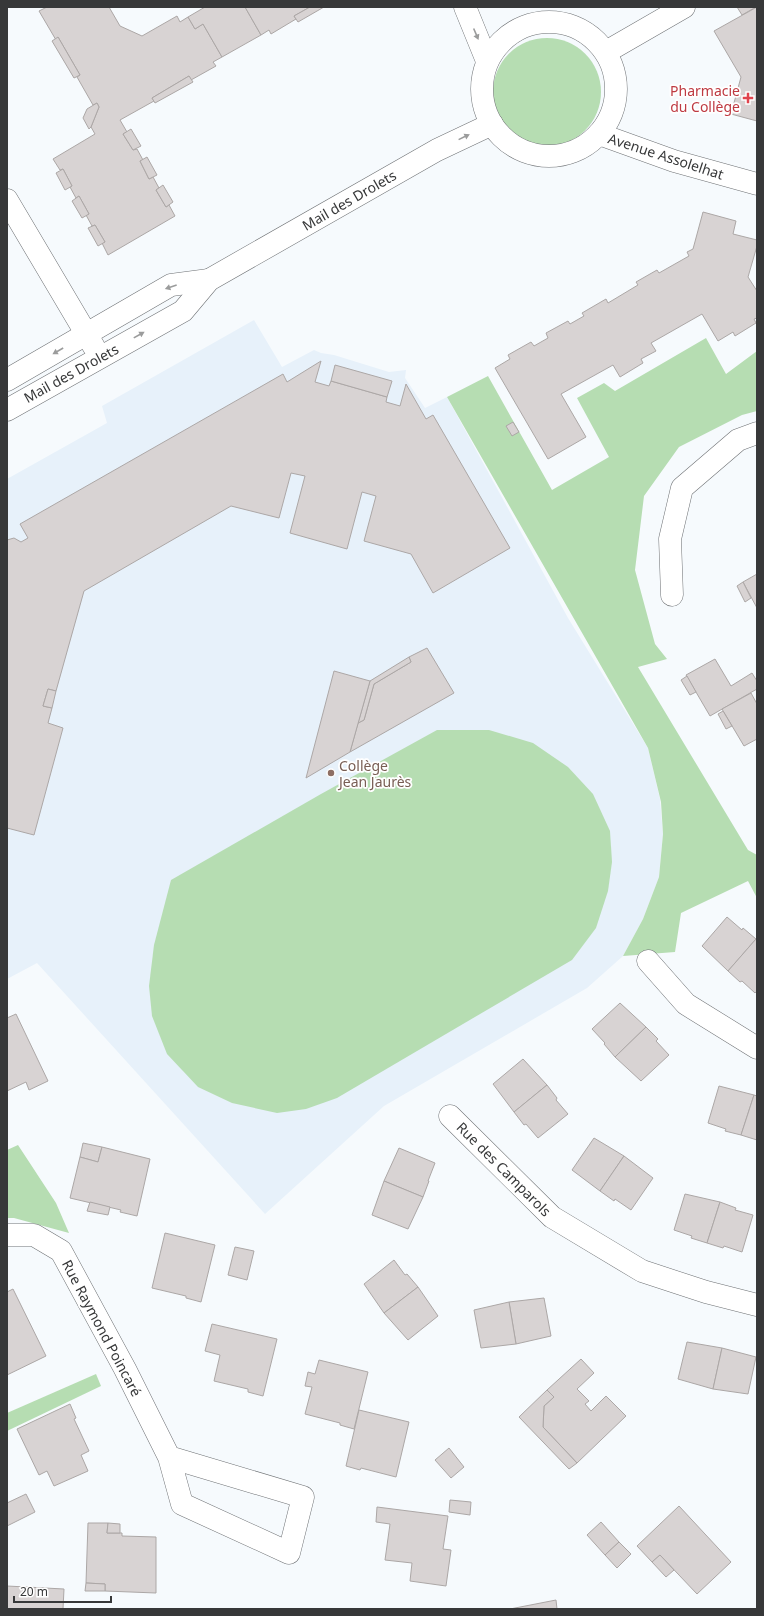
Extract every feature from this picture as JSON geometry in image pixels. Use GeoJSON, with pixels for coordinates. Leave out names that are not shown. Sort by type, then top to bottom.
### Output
{"type":"FeatureCollection","features":[{"type":"Feature","properties":{"kind":"street"},"geometry":{"type":"LineString","coordinates":[[465,7],[487,61]]}},
{"type":"Feature","properties":{"kind":"street"},"geometry":{"type":"LineString","coordinates":[[606,52],[684,7]]}},
{"type":"Feature","properties":{"kind":"street"},"geometry":{"type":"LineString","coordinates":[[534,14],[570,24],[589,34],[606,52],[616,84],[616,97],[609,119],[599,134],[580,148],[548,156],[526,152],[506,141],[492,124],[484,110],[481,83],[487,61],[508,34],[534,14]]}},
{"type":"Feature","properties":{"kind":"street","name":"Mail des Drolets"},"geometry":{"type":"LineString","coordinates":[[7,410],[100,356],[183,311],[209,280],[437,150],[492,124]]}},
{"type":"Feature","properties":{"kind":"street","name":"Avenue Assolelhat"},"geometry":{"type":"LineString","coordinates":[[599,134],[674,162],[757,184]]}},
{"type":"Feature","properties":{"kind":"street"},"geometry":{"type":"LineString","coordinates":[[7,200],[86,335],[100,356]]}},
{"type":"Feature","properties":{"kind":"street","name":"Mail des Drolets"},"geometry":{"type":"LineString","coordinates":[[7,380],[171,285],[209,280]]}},
{"type":"Feature","properties":{"kind":"street"},"geometry":{"type":"LineString","coordinates":[[672,595],[670,539],[682,488],[738,440],[757,433]]}},
{"type":"Feature","properties":{"kind":"street"},"geometry":{"type":"LineString","coordinates":[[648,961],[686,1004],[757,1048]]}},
{"type":"Feature","properties":{"kind":"street","name":"Rue des Camparols"},"geometry":{"type":"LineString","coordinates":[[450,1116],[552,1217],[642,1271],[706,1292],[757,1305]]}},
{"type":"Feature","properties":{"kind":"street","name":"Rue Raymond Poincaré"},"geometry":{"type":"LineString","coordinates":[[7,1235],[34,1235],[61,1251],[125,1369],[170,1457],[182,1504],[289,1553],[304,1497],[170,1457]]}},
{"type":"Feature","properties":{"kind":"shaded area","name":"Collège Jean Jaurès"},"geometry":{"type":"Polygon","coordinates":[[[254,320],[282,367],[314,350],[389,372],[406,370],[405,378],[425,408],[447,397],[568,618],[648,748],[660,799],[663,834],[659,877],[643,919],[623,956],[587,988],[384,1106],[265,1214],[37,963],[7,979],[7,479],[107,423],[102,406],[254,320]]]}},
{"type":"Feature","properties":{"kind":"green space"},"geometry":{"type":"Polygon","coordinates":[[[547,38],[568,42],[585,54],[597,71],[601,92],[597,113],[585,130],[568,142],[547,146],[526,142],[509,130],[497,113],[493,92],[497,71],[509,54],[526,42],[547,38]]]}},
{"type":"Feature","properties":{"kind":"green space"},"geometry":{"type":"Polygon","coordinates":[[[706,338],[726,374],[757,351],[757,411],[742,415],[679,447],[644,496],[635,570],[655,644],[667,659],[638,667],[748,850],[757,855],[757,898],[748,881],[681,913],[675,952],[623,956],[643,919],[659,877],[663,834],[661,802],[648,748],[447,397],[488,376],[552,490],[609,457],[577,398],[604,383],[615,391],[706,338]]]}},
{"type":"Feature","properties":{"kind":"green space"},"geometry":{"type":"Polygon","coordinates":[[[437,730],[489,730],[533,743],[568,767],[593,794],[610,831],[612,862],[608,891],[596,928],[572,960],[337,1098],[306,1109],[277,1113],[232,1103],[198,1087],[167,1054],[152,1016],[149,986],[154,945],[171,880],[321,794],[437,730]]]}},
{"type":"Feature","properties":{"kind":"green space"},"geometry":{"type":"Polygon","coordinates":[[[18,1145],[56,1203],[69,1233],[14,1218],[7,1218],[7,1150],[18,1145]]]}},
{"type":"Feature","properties":{"kind":"green space"},"geometry":{"type":"Polygon","coordinates":[[[96,1374],[101,1386],[7,1431],[7,1413],[96,1374]]]}},
{"type":"Feature","properties":{"kind":"building"},"geometry":{"type":"Polygon","coordinates":[[[47,7],[109,7],[120,26],[142,36],[177,16],[180,22],[188,17],[195,29],[203,24],[222,57],[213,62],[216,66],[191,80],[189,76],[152,98],[154,101],[120,120],[127,132],[123,134],[133,150],[137,149],[143,160],[140,161],[149,179],[153,177],[159,188],[156,190],[166,207],[169,205],[175,216],[108,255],[102,243],[105,242],[95,225],[92,226],[86,215],[89,214],[79,196],[76,198],[70,187],[72,186],[63,169],[60,170],[53,159],[95,134],[91,127],[99,107],[97,103],[93,105],[77,77],[80,75],[58,37],[56,40],[39,11],[47,7]]]}},
{"type":"Feature","properties":{"kind":"building"},"geometry":{"type":"Polygon","coordinates":[[[205,7],[245,7],[261,35],[222,57],[203,24],[195,29],[188,17],[205,7]]]}},
{"type":"Feature","properties":{"kind":"building"},"geometry":{"type":"Polygon","coordinates":[[[245,7],[310,7],[294,16],[296,19],[271,34],[269,30],[261,35],[245,7]]]}},
{"type":"Feature","properties":{"kind":"building"},"geometry":{"type":"Polygon","coordinates":[[[310,7],[324,7],[298,22],[294,16],[310,7]]]}},
{"type":"Feature","properties":{"kind":"building"},"geometry":{"type":"Polygon","coordinates":[[[737,7],[756,7],[742,15],[737,7]]]}},
{"type":"Feature","properties":{"kind":"building"},"geometry":{"type":"Polygon","coordinates":[[[757,7],[757,121],[731,114],[741,77],[714,31],[757,7]]]}},
{"type":"Feature","properties":{"kind":"building"},"geometry":{"type":"Polygon","coordinates":[[[58,37],[80,75],[74,78],[52,41],[58,37]]]}},
{"type":"Feature","properties":{"kind":"building"},"geometry":{"type":"Polygon","coordinates":[[[189,76],[193,82],[155,103],[152,98],[189,76]]]}},
{"type":"Feature","properties":{"kind":"building"},"geometry":{"type":"Polygon","coordinates":[[[97,103],[99,107],[89,129],[83,118],[87,109],[97,103]]]}},
{"type":"Feature","properties":{"kind":"building"},"geometry":{"type":"Polygon","coordinates":[[[131,129],[141,146],[133,150],[123,134],[131,129]]]}},
{"type":"Feature","properties":{"kind":"building"},"geometry":{"type":"Polygon","coordinates":[[[147,157],[157,175],[149,179],[140,161],[147,157]]]}},
{"type":"Feature","properties":{"kind":"building"},"geometry":{"type":"Polygon","coordinates":[[[63,169],[72,186],[65,190],[56,173],[63,169]]]}},
{"type":"Feature","properties":{"kind":"building"},"geometry":{"type":"Polygon","coordinates":[[[163,185],[173,202],[166,207],[156,190],[163,185]]]}},
{"type":"Feature","properties":{"kind":"building"},"geometry":{"type":"Polygon","coordinates":[[[79,196],[89,214],[82,218],[72,201],[79,196]]]}},
{"type":"Feature","properties":{"kind":"building"},"geometry":{"type":"Polygon","coordinates":[[[703,212],[736,221],[733,234],[757,240],[757,246],[748,277],[757,291],[757,318],[754,319],[756,323],[735,336],[733,332],[718,341],[702,314],[651,343],[656,351],[641,359],[643,363],[620,377],[613,365],[561,394],[586,437],[548,459],[495,368],[510,359],[508,355],[531,342],[534,346],[548,338],[546,333],[568,321],[570,324],[584,316],[582,313],[606,299],[608,303],[638,285],[636,282],[657,270],[659,273],[689,256],[687,252],[693,249],[703,212]]]}},
{"type":"Feature","properties":{"kind":"building"},"geometry":{"type":"Polygon","coordinates":[[[95,225],[105,242],[98,246],[88,228],[95,225]]]}},
{"type":"Feature","properties":{"kind":"building"},"geometry":{"type":"Polygon","coordinates":[[[321,361],[315,382],[329,386],[331,381],[387,397],[386,402],[400,406],[406,384],[426,419],[433,415],[510,548],[433,593],[411,554],[364,541],[376,496],[362,492],[347,549],[290,533],[305,476],[291,473],[279,518],[231,506],[84,591],[56,691],[48,689],[43,706],[52,708],[48,723],[63,728],[34,835],[7,828],[7,540],[14,538],[21,542],[28,538],[20,524],[283,374],[287,382],[321,361]]]}},
{"type":"Feature","properties":{"kind":"building"},"geometry":{"type":"Polygon","coordinates":[[[335,365],[392,381],[387,397],[331,381],[335,365]]]}},
{"type":"Feature","properties":{"kind":"building"},"geometry":{"type":"Polygon","coordinates":[[[513,422],[519,432],[512,436],[506,426],[513,422]]]}},
{"type":"Feature","properties":{"kind":"building"},"geometry":{"type":"Polygon","coordinates":[[[757,574],[757,608],[743,582],[757,574]]]}},
{"type":"Feature","properties":{"kind":"building"},"geometry":{"type":"Polygon","coordinates":[[[743,582],[751,598],[745,602],[737,586],[743,582]]]}},
{"type":"Feature","properties":{"kind":"building"},"geometry":{"type":"Polygon","coordinates":[[[427,648],[454,693],[350,752],[358,723],[364,720],[374,684],[411,662],[409,657],[427,648]]]}},
{"type":"Feature","properties":{"kind":"building"},"geometry":{"type":"Polygon","coordinates":[[[409,657],[411,662],[374,684],[364,720],[358,723],[370,681],[409,657]]]}},
{"type":"Feature","properties":{"kind":"building"},"geometry":{"type":"Polygon","coordinates":[[[715,659],[731,686],[752,673],[757,681],[757,689],[710,716],[686,675],[715,659]]]}},
{"type":"Feature","properties":{"kind":"building"},"geometry":{"type":"Polygon","coordinates":[[[334,671],[370,681],[350,752],[306,778],[334,671]]]}},
{"type":"Feature","properties":{"kind":"building"},"geometry":{"type":"Polygon","coordinates":[[[687,676],[696,692],[690,695],[681,680],[687,676]]]}},
{"type":"Feature","properties":{"kind":"building"},"geometry":{"type":"Polygon","coordinates":[[[48,689],[56,691],[52,708],[43,706],[48,689]]]}},
{"type":"Feature","properties":{"kind":"building"},"geometry":{"type":"Polygon","coordinates":[[[751,693],[757,704],[757,739],[744,746],[722,709],[751,693]]]}},
{"type":"Feature","properties":{"kind":"building"},"geometry":{"type":"Polygon","coordinates":[[[723,711],[732,726],[726,729],[718,714],[723,711]]]}},
{"type":"Feature","properties":{"kind":"building"},"geometry":{"type":"Polygon","coordinates":[[[727,917],[742,930],[743,928],[756,939],[728,971],[702,946],[727,917]]]}},
{"type":"Feature","properties":{"kind":"building"},"geometry":{"type":"Polygon","coordinates":[[[756,939],[757,991],[755,993],[728,971],[756,939]]]}},
{"type":"Feature","properties":{"kind":"building"},"geometry":{"type":"Polygon","coordinates":[[[620,1003],[646,1027],[615,1057],[592,1029],[620,1003]]]}},
{"type":"Feature","properties":{"kind":"building"},"geometry":{"type":"Polygon","coordinates":[[[16,1014],[48,1081],[29,1090],[26,1082],[7,1091],[7,1018],[16,1014]]]}},
{"type":"Feature","properties":{"kind":"building"},"geometry":{"type":"Polygon","coordinates":[[[646,1027],[658,1039],[656,1041],[669,1055],[641,1081],[615,1057],[646,1027]]]}},
{"type":"Feature","properties":{"kind":"building"},"geometry":{"type":"Polygon","coordinates":[[[523,1059],[547,1085],[514,1112],[493,1084],[523,1059]]]}},
{"type":"Feature","properties":{"kind":"building"},"geometry":{"type":"Polygon","coordinates":[[[547,1085],[557,1098],[556,1100],[568,1114],[538,1138],[526,1124],[524,1125],[514,1112],[547,1085]]]}},
{"type":"Feature","properties":{"kind":"building"},"geometry":{"type":"Polygon","coordinates":[[[719,1086],[754,1095],[741,1135],[725,1131],[726,1129],[708,1123],[719,1086]]]}},
{"type":"Feature","properties":{"kind":"building"},"geometry":{"type":"Polygon","coordinates":[[[754,1095],[757,1096],[757,1140],[741,1135],[754,1095]]]}},
{"type":"Feature","properties":{"kind":"building"},"geometry":{"type":"Polygon","coordinates":[[[594,1138],[624,1156],[600,1191],[572,1170],[594,1138]]]}},
{"type":"Feature","properties":{"kind":"building"},"geometry":{"type":"Polygon","coordinates":[[[83,1143],[102,1147],[98,1162],[80,1157],[83,1143]]]}},
{"type":"Feature","properties":{"kind":"building"},"geometry":{"type":"Polygon","coordinates":[[[102,1147],[150,1159],[137,1216],[120,1212],[121,1210],[70,1198],[80,1157],[98,1162],[102,1147]]]}},
{"type":"Feature","properties":{"kind":"building"},"geometry":{"type":"Polygon","coordinates":[[[399,1148],[435,1163],[423,1197],[384,1181],[399,1148]]]}},
{"type":"Feature","properties":{"kind":"building"},"geometry":{"type":"Polygon","coordinates":[[[624,1156],[653,1178],[631,1210],[615,1199],[614,1201],[600,1191],[624,1156]]]}},
{"type":"Feature","properties":{"kind":"building"},"geometry":{"type":"Polygon","coordinates":[[[384,1181],[423,1197],[408,1229],[372,1215],[384,1181]]]}},
{"type":"Feature","properties":{"kind":"building"},"geometry":{"type":"Polygon","coordinates":[[[685,1194],[720,1202],[707,1243],[691,1238],[692,1236],[674,1230],[685,1194]]]}},
{"type":"Feature","properties":{"kind":"building"},"geometry":{"type":"Polygon","coordinates":[[[90,1202],[110,1207],[108,1215],[87,1211],[90,1202]]]}},
{"type":"Feature","properties":{"kind":"building"},"geometry":{"type":"Polygon","coordinates":[[[720,1202],[736,1208],[735,1210],[753,1215],[742,1252],[724,1246],[723,1248],[707,1243],[720,1202]]]}},
{"type":"Feature","properties":{"kind":"building"},"geometry":{"type":"Polygon","coordinates":[[[165,1233],[215,1245],[201,1302],[186,1298],[186,1296],[152,1288],[165,1233]]]}},
{"type":"Feature","properties":{"kind":"building"},"geometry":{"type":"Polygon","coordinates":[[[235,1247],[254,1251],[247,1280],[228,1275],[235,1247]]]}},
{"type":"Feature","properties":{"kind":"building"},"geometry":{"type":"Polygon","coordinates":[[[394,1260],[405,1275],[407,1274],[418,1287],[384,1313],[364,1284],[394,1260]]]}},
{"type":"Feature","properties":{"kind":"building"},"geometry":{"type":"Polygon","coordinates":[[[418,1287],[438,1316],[408,1340],[384,1313],[418,1287]]]}},
{"type":"Feature","properties":{"kind":"building"},"geometry":{"type":"Polygon","coordinates":[[[13,1289],[46,1356],[7,1375],[7,1292],[13,1289]]]}},
{"type":"Feature","properties":{"kind":"building"},"geometry":{"type":"Polygon","coordinates":[[[544,1298],[551,1336],[516,1344],[509,1302],[544,1298]]]}},
{"type":"Feature","properties":{"kind":"building"},"geometry":{"type":"Polygon","coordinates":[[[509,1302],[516,1344],[481,1348],[474,1310],[509,1302]]]}},
{"type":"Feature","properties":{"kind":"building"},"geometry":{"type":"Polygon","coordinates":[[[212,1324],[277,1339],[263,1396],[248,1392],[248,1389],[214,1381],[220,1355],[205,1351],[212,1324]]]}},
{"type":"Feature","properties":{"kind":"building"},"geometry":{"type":"Polygon","coordinates":[[[687,1342],[722,1348],[713,1389],[678,1379],[687,1342]]]}},
{"type":"Feature","properties":{"kind":"building"},"geometry":{"type":"Polygon","coordinates":[[[722,1348],[756,1357],[748,1394],[713,1389],[722,1348]]]}},
{"type":"Feature","properties":{"kind":"building"},"geometry":{"type":"Polygon","coordinates":[[[581,1359],[594,1373],[577,1389],[589,1401],[585,1404],[591,1411],[606,1396],[626,1416],[577,1463],[543,1427],[544,1406],[554,1397],[547,1390],[581,1359]]]}},
{"type":"Feature","properties":{"kind":"building"},"geometry":{"type":"Polygon","coordinates":[[[319,1360],[368,1372],[354,1429],[340,1425],[340,1423],[305,1414],[312,1387],[305,1386],[308,1372],[315,1374],[319,1360]]]}},
{"type":"Feature","properties":{"kind":"building"},"geometry":{"type":"Polygon","coordinates":[[[547,1390],[554,1397],[544,1406],[543,1427],[577,1463],[569,1469],[519,1417],[547,1390]]]}},
{"type":"Feature","properties":{"kind":"building"},"geometry":{"type":"Polygon","coordinates":[[[70,1404],[76,1418],[74,1419],[89,1451],[81,1455],[88,1471],[54,1486],[47,1471],[39,1475],[17,1429],[70,1404]]]}},
{"type":"Feature","properties":{"kind":"building"},"geometry":{"type":"Polygon","coordinates":[[[359,1410],[409,1422],[396,1477],[361,1468],[360,1470],[346,1466],[359,1410]]]}},
{"type":"Feature","properties":{"kind":"building"},"geometry":{"type":"Polygon","coordinates":[[[449,1448],[464,1467],[451,1478],[435,1460],[449,1448]]]}},
{"type":"Feature","properties":{"kind":"building"},"geometry":{"type":"Polygon","coordinates":[[[26,1494],[35,1512],[7,1526],[7,1503],[26,1494]]]}},
{"type":"Feature","properties":{"kind":"building"},"geometry":{"type":"Polygon","coordinates":[[[450,1500],[471,1502],[470,1515],[449,1512],[450,1500]]]}},
{"type":"Feature","properties":{"kind":"building"},"geometry":{"type":"Polygon","coordinates":[[[679,1506],[731,1562],[697,1594],[660,1555],[652,1562],[637,1546],[679,1506]]]}},
{"type":"Feature","properties":{"kind":"building"},"geometry":{"type":"Polygon","coordinates":[[[377,1507],[448,1516],[443,1549],[451,1550],[446,1586],[410,1581],[412,1563],[385,1560],[390,1524],[376,1522],[377,1507]]]}},
{"type":"Feature","properties":{"kind":"building"},"geometry":{"type":"Polygon","coordinates":[[[601,1522],[619,1542],[605,1555],[587,1535],[601,1522]]]}},
{"type":"Feature","properties":{"kind":"building"},"geometry":{"type":"Polygon","coordinates":[[[88,1523],[108,1523],[107,1533],[122,1533],[122,1536],[156,1537],[156,1593],[105,1591],[105,1584],[86,1583],[88,1523]]]}},
{"type":"Feature","properties":{"kind":"building"},"geometry":{"type":"Polygon","coordinates":[[[108,1523],[120,1524],[120,1533],[107,1533],[108,1523]]]}},
{"type":"Feature","properties":{"kind":"building"},"geometry":{"type":"Polygon","coordinates":[[[619,1542],[631,1554],[617,1568],[605,1555],[619,1542]]]}},
{"type":"Feature","properties":{"kind":"building"},"geometry":{"type":"Polygon","coordinates":[[[660,1555],[674,1570],[666,1577],[652,1562],[660,1555]]]}},
{"type":"Feature","properties":{"kind":"building"},"geometry":{"type":"Polygon","coordinates":[[[86,1583],[105,1584],[105,1591],[85,1591],[86,1583]]]}},
{"type":"Feature","properties":{"kind":"building"},"geometry":{"type":"Polygon","coordinates":[[[7,1586],[64,1589],[63,1609],[7,1609],[7,1586]]]}},
{"type":"Feature","properties":{"kind":"building"},"geometry":{"type":"Polygon","coordinates":[[[556,1600],[557,1609],[510,1609],[556,1600]]]}},
{"type":"Feature","properties":{"kind":"place","name":"Pharmacie du Collège"},"geometry":{"type":"Point","coordinates":[748,98]}},
{"type":"Feature","properties":{"kind":"place","name":"Collège Jean Jaurès"},"geometry":{"type":"Point","coordinates":[331,773]}}]}
